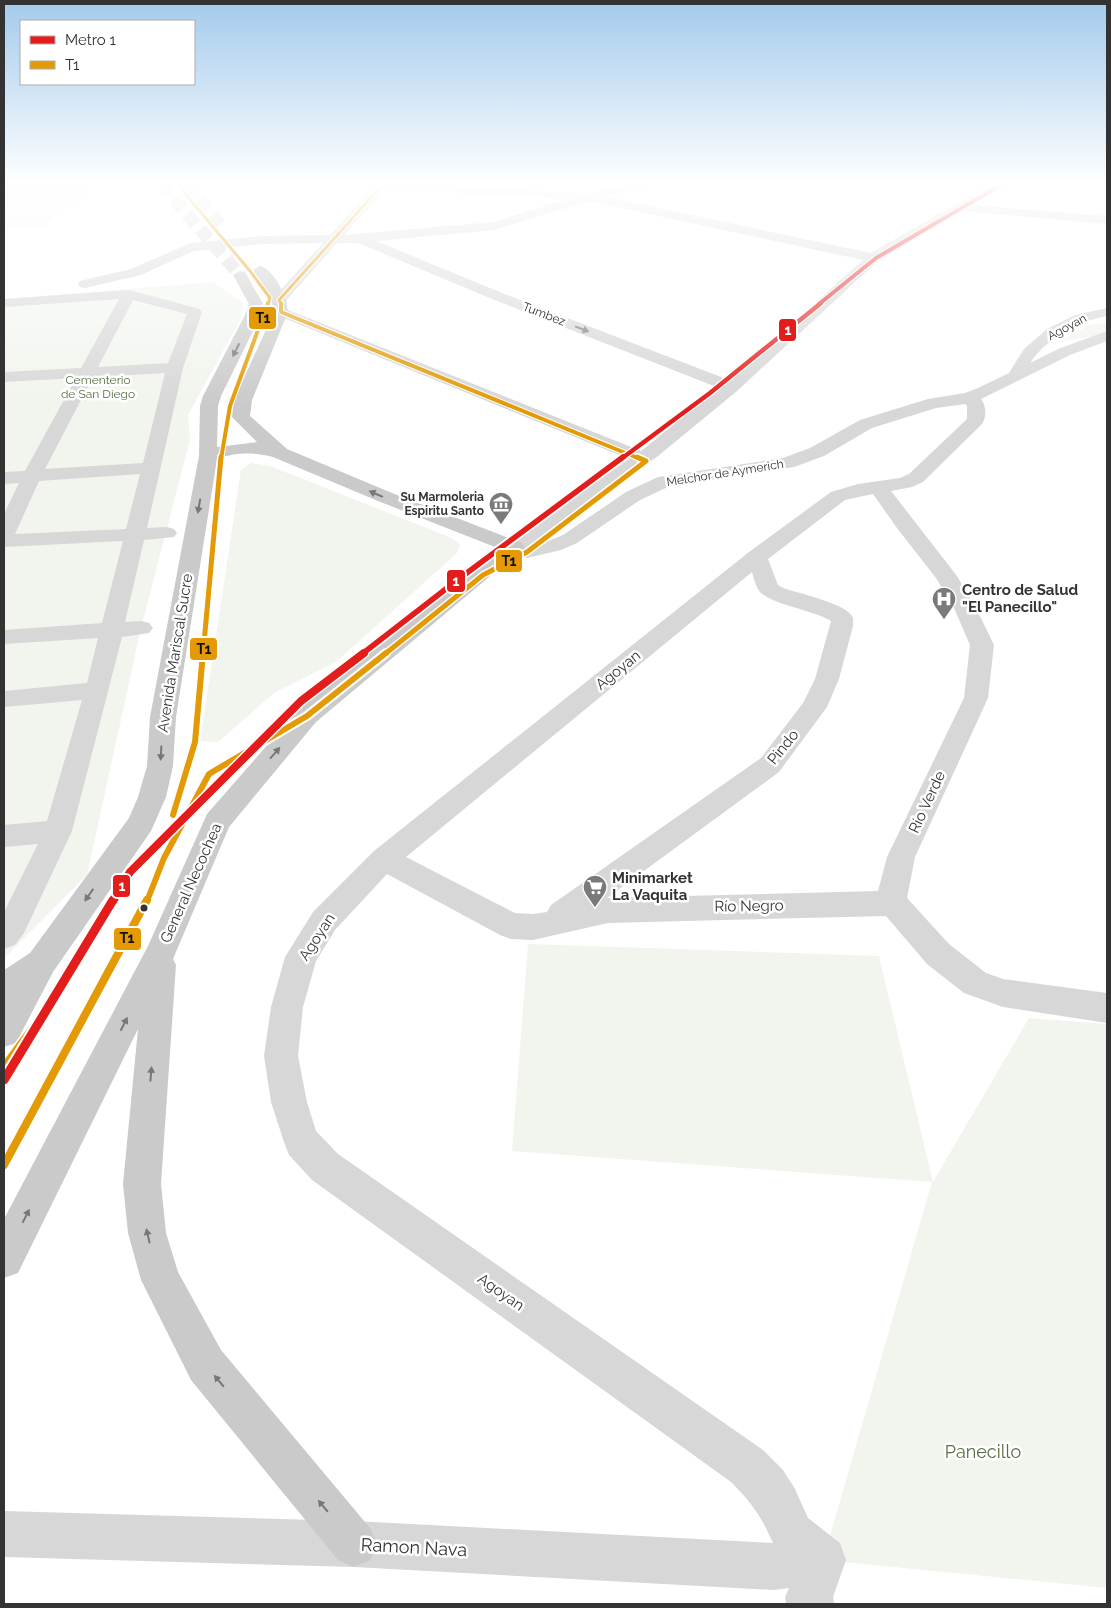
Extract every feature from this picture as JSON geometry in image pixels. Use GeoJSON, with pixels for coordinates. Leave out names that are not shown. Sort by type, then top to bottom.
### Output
{"type":"FeatureCollection","features":[{"type":"Feature","properties":{"kind":"main road","name":"Avenida Mariscal Sucre"},"geometry":{"type":"LineString","coordinates":[[4,1032],[42,962],[141,823],[152,797],[160,766],[163,717],[208,456],[209,406],[256,304],[250,272],[271,284],[280,306]]}},
{"type":"Feature","properties":{"kind":"main road"},"geometry":{"type":"LineString","coordinates":[[280,306],[242,400],[241,417],[280,453]]}},
{"type":"Feature","properties":{"kind":"main road"},"geometry":{"type":"LineString","coordinates":[[208,456],[222,451],[256,447],[280,453],[385,498],[516,547]]}},
{"type":"Feature","properties":{"kind":"main road","name":"General Necochea"},"geometry":{"type":"LineString","coordinates":[[4,1259],[161,951],[216,822],[307,716],[516,547]]}},
{"type":"Feature","properties":{"kind":"main road"},"geometry":{"type":"LineString","coordinates":[[161,951],[142,1184],[147,1234],[161,1280],[206,1365],[354,1544]]}},
{"type":"Feature","properties":{"kind":"main road"},"geometry":{"type":"LineString","coordinates":[[4,987],[42,962]]}},
{"type":"Feature","properties":{"kind":"street"},"geometry":{"type":"LineString","coordinates":[[4,292],[74,286],[136,272],[169,257]]}},
{"type":"Feature","properties":{"kind":"street"},"geometry":{"type":"LineString","coordinates":[[319,257],[280,306],[643,458]]}},
{"type":"Feature","properties":{"kind":"street","name":"Tumbez"},"geometry":{"type":"LineString","coordinates":[[405,257],[506,299],[731,387]]}},
{"type":"Feature","properties":{"kind":"street"},"geometry":{"type":"LineString","coordinates":[[869,257],[873,258]]}},
{"type":"Feature","properties":{"kind":"street"},"geometry":{"type":"LineString","coordinates":[[516,547],[643,458],[731,387],[873,258]]}},
{"type":"Feature","properties":{"kind":"street"},"geometry":{"type":"LineString","coordinates":[[4,303],[129,294],[195,312],[175,368],[133,534],[97,690],[58,831],[13,924],[4,936]]}},
{"type":"Feature","properties":{"kind":"street"},"geometry":{"type":"LineString","coordinates":[[4,535],[32,476],[129,294]]}},
{"type":"Feature","properties":{"kind":"street","name":"Agoyan"},"geometry":{"type":"LineString","coordinates":[[1016,376],[1019,365],[1036,345],[1052,333],[1091,314],[1107,312]]}},
{"type":"Feature","properties":{"kind":"street","name":"Melchor de Aymerich"},"geometry":{"type":"LineString","coordinates":[[516,547],[527,552],[554,546],[570,539],[633,496],[665,481],[787,463],[817,452],[866,424],[934,403],[968,398],[984,392],[1064,352],[1107,336]]}},
{"type":"Feature","properties":{"kind":"street"},"geometry":{"type":"LineString","coordinates":[[4,377],[175,368]]}},
{"type":"Feature","properties":{"kind":"street","name":"Agoyan"},"geometry":{"type":"LineString","coordinates":[[823,1560],[792,1534],[779,1505],[767,1486],[747,1466],[325,1167],[302,1142],[288,1102],[281,1056],[287,1007],[301,957],[324,921],[384,858],[757,557],[838,496],[847,492],[905,483],[916,478],[976,420],[976,404],[968,398]]}},
{"type":"Feature","properties":{"kind":"street"},"geometry":{"type":"LineString","coordinates":[[4,478],[150,468]]}},
{"type":"Feature","properties":{"kind":"street","name":"Río Verde"},"geometry":{"type":"LineString","coordinates":[[878,488],[946,576],[965,608],[982,645],[976,698],[901,856],[892,896],[894,903]]}},
{"type":"Feature","properties":{"kind":"street"},"geometry":{"type":"LineString","coordinates":[[4,541],[167,533]]}},
{"type":"Feature","properties":{"kind":"street","name":"Pindo"},"geometry":{"type":"LineString","coordinates":[[557,923],[562,914],[770,765],[814,707],[827,679],[842,626],[842,618],[827,609],[775,593],[768,588],[757,557]]}},
{"type":"Feature","properties":{"kind":"street"},"geometry":{"type":"LineString","coordinates":[[4,637],[141,628]]}},
{"type":"Feature","properties":{"kind":"street"},"geometry":{"type":"LineString","coordinates":[[4,699],[97,690]]}},
{"type":"Feature","properties":{"kind":"street"},"geometry":{"type":"LineString","coordinates":[[4,836],[58,831]]}},
{"type":"Feature","properties":{"kind":"street","name":"Río Negro"},"geometry":{"type":"LineString","coordinates":[[384,858],[512,926],[532,927],[557,923],[608,910],[894,903]]}},
{"type":"Feature","properties":{"kind":"street"},"geometry":{"type":"LineString","coordinates":[[894,903],[938,954],[975,984],[1003,993],[1107,1008]]}},
{"type":"Feature","properties":{"kind":"street","name":"Ramon Nava"},"geometry":{"type":"LineString","coordinates":[[4,1534],[354,1544],[774,1567],[823,1560]]}},
{"type":"Feature","properties":{"kind":"street"},"geometry":{"type":"LineString","coordinates":[[810,1604],[809,1597],[823,1560]]}},
{"type":"Feature","properties":{"kind":"green space","name":"Cementerio de San Diego"},"geometry":{"type":"Polygon","coordinates":[[[213,282],[243,303],[240,320],[188,415],[190,440],[141,628],[87,875],[4,958],[4,299],[213,282]]]}},
{"type":"Feature","properties":{"kind":"green space"},"geometry":{"type":"Polygon","coordinates":[[[1107,323],[1107,334],[1058,342],[1089,325],[1107,323]]]}},
{"type":"Feature","properties":{"kind":"green space"},"geometry":{"type":"Polygon","coordinates":[[[251,463],[270,466],[452,538],[460,544],[457,553],[336,662],[275,692],[218,742],[200,741],[241,470],[251,463]]]}},
{"type":"Feature","properties":{"kind":"green space","name":"Panecillo"},"geometry":{"type":"Polygon","coordinates":[[[528,944],[879,956],[933,1182],[1029,1018],[1107,1024],[1107,1588],[823,1560],[932,1182],[512,1151],[528,944]]]}},
{"type":"Feature","properties":{"kind":"tunnel"},"geometry":{"type":"LineString","coordinates":[[224,257],[240,275]]}},
{"type":"Feature","properties":{"kind":"metro line","name":"1"},"geometry":{"type":"LineString","coordinates":[[4,1080],[130,872],[301,701],[460,578],[710,393],[878,257]]}},
{"type":"Feature","properties":{"kind":"transit line","name":"T1"},"geometry":{"type":"LineString","coordinates":[[173,815],[195,742],[222,451],[230,406],[270,298],[238,257]]}},
{"type":"Feature","properties":{"kind":"transit line","name":"T1"},"geometry":{"type":"LineString","coordinates":[[4,1165],[144,908],[164,858],[209,774],[307,716],[483,575],[527,552],[646,461],[281,312],[282,306],[279,300],[318,257]]}},
{"type":"Feature","properties":{"kind":"transit line","name":"T1"},"geometry":{"type":"LineString","coordinates":[[4,1067],[65,984]]}},
{"type":"Feature","properties":{"kind":"place","name":"Su Marmoleria Espiritu Santo"},"geometry":{"type":"Point","coordinates":[501,525]}},
{"type":"Feature","properties":{"kind":"place","name":"Centro de Salud \"El Panecillo\""},"geometry":{"type":"Point","coordinates":[944,620]}},
{"type":"Feature","properties":{"kind":"place","name":"Minimarket La Vaquita"},"geometry":{"type":"Point","coordinates":[595,908]}}]}
